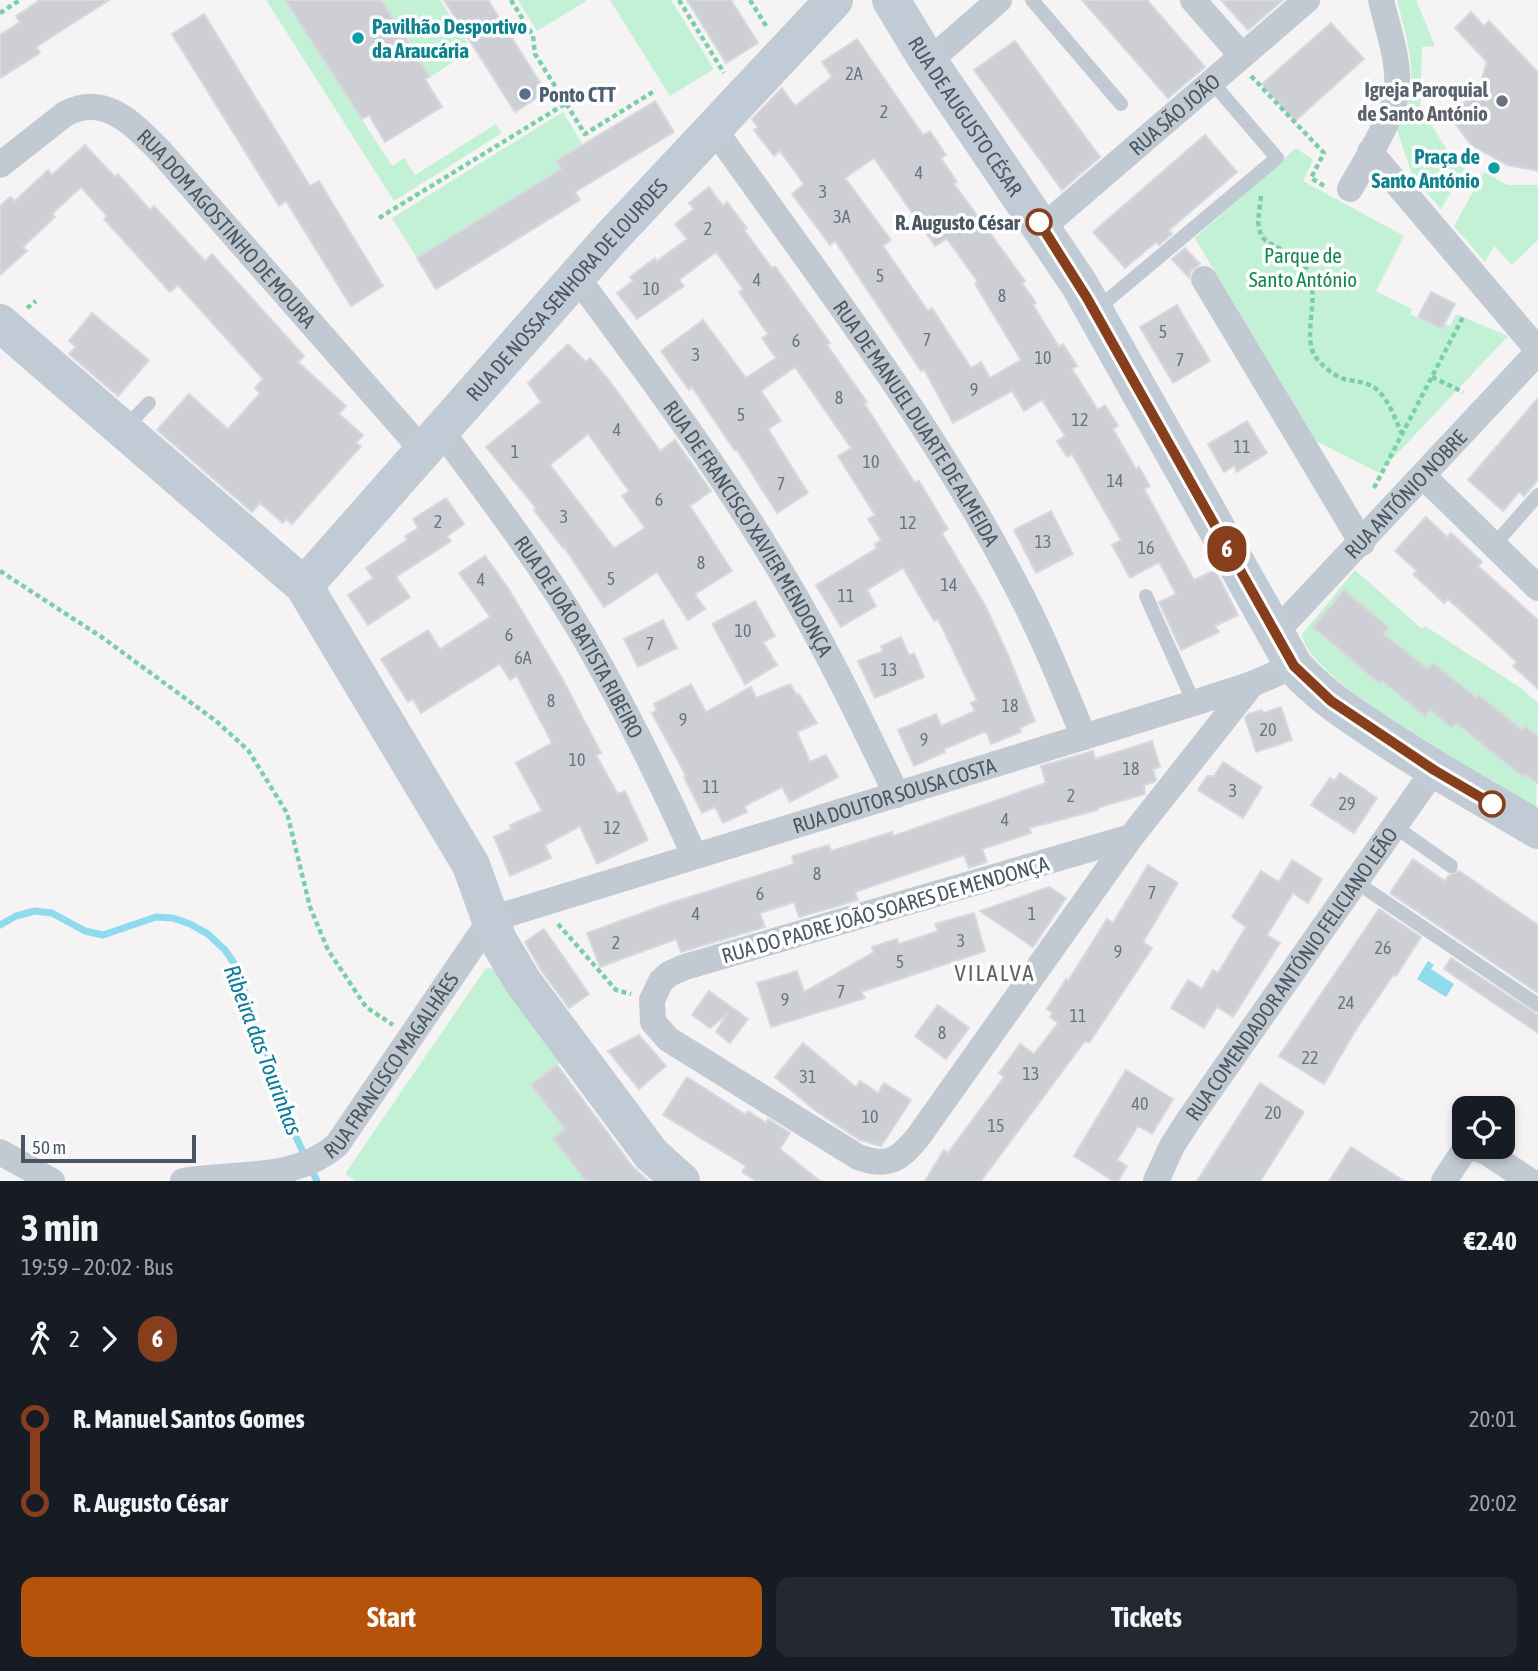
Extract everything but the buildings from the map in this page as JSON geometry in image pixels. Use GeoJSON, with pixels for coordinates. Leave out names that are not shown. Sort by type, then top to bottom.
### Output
{"type":"FeatureCollection","features":[{"type":"Feature","properties":{"kind":"street","name":"RUA DE NOSSA SENHORA DE LOURDES"},"geometry":{"type":"LineString","coordinates":[[304,586],[576,276],[834,0]]}},
{"type":"Feature","properties":{"kind":"street","name":"RUA DE AUGUSTO CÉSAR"},"geometry":{"type":"LineString","coordinates":[[891,0],[928,62],[1042,227],[1095,311],[1274,635],[1294,666],[1331,701],[1434,770],[1538,829]]}},
{"type":"Feature","properties":{"kind":"street"},"geometry":{"type":"LineString","coordinates":[[928,62],[999,0]]}},
{"type":"Feature","properties":{"kind":"street"},"geometry":{"type":"LineString","coordinates":[[1193,0],[1247,67]]}},
{"type":"Feature","properties":{"kind":"street","name":"RUA SÃO JOÃO"},"geometry":{"type":"LineString","coordinates":[[1042,227],[1212,82],[1247,67],[1307,0]]}},
{"type":"Feature","properties":{"kind":"street"},"geometry":{"type":"LineString","coordinates":[[1342,190],[1370,152],[1390,113],[1398,83],[1381,0]]}},
{"type":"Feature","properties":{"kind":"street","name":"RUA DOM AGOSTINHO DE MOURA"},"geometry":{"type":"LineString","coordinates":[[0,165],[76,108],[89,105],[100,107],[127,121],[161,152],[433,442]]}},
{"type":"Feature","properties":{"kind":"street","name":"RUA DE MANUEL DUARTE DE ALMEIDA"},"geometry":{"type":"LineString","coordinates":[[714,129],[890,376],[977,515],[1018,588],[1084,737]]}},
{"type":"Feature","properties":{"kind":"street"},"geometry":{"type":"LineString","coordinates":[[1370,152],[1538,351]]}},
{"type":"Feature","properties":{"kind":"street","name":"RUA DE FRANCISCO XAVIER MENDONÇA"},"geometry":{"type":"LineString","coordinates":[[576,276],[705,456],[797,600],[848,693],[897,795]]}},
{"type":"Feature","properties":{"kind":"street"},"geometry":{"type":"LineString","coordinates":[[1204,279],[1362,543]]}},
{"type":"Feature","properties":{"kind":"street"},"geometry":{"type":"LineString","coordinates":[[0,323],[137,416],[304,586],[471,865],[498,940],[523,982],[652,1153],[681,1181]]}},
{"type":"Feature","properties":{"kind":"street","name":"RUA ANTÓNIO NOBRE"},"geometry":{"type":"LineString","coordinates":[[1274,635],[1538,351]]}},
{"type":"Feature","properties":{"kind":"street","name":"RUA DE JOÃO BATISTA RIBEIRO"},"geometry":{"type":"LineString","coordinates":[[433,442],[498,507],[583,635],[621,701],[694,855]]}},
{"type":"Feature","properties":{"kind":"street"},"geometry":{"type":"LineString","coordinates":[[1423,476],[1538,588]]}},
{"type":"Feature","properties":{"kind":"street","name":"RUA DOUTOR SOUSA COSTA"},"geometry":{"type":"LineString","coordinates":[[491,919],[1194,703],[1252,684],[1294,666]]}},
{"type":"Feature","properties":{"kind":"street"},"geometry":{"type":"LineString","coordinates":[[1131,837],[1252,684]]}},
{"type":"Feature","properties":{"kind":"street","name":"RUA COMENDADOR ANTÓNIO FELICIANO LEÃO"},"geometry":{"type":"LineString","coordinates":[[1156,1181],[1188,1121],[1434,770]]}},
{"type":"Feature","properties":{"kind":"street","name":"RUA DO PADRE JOÃO SOARES DE MENDONÇA"},"geometry":{"type":"LineString","coordinates":[[1131,837],[918,1137],[897,1158],[886,1163],[858,1157],[668,1039],[653,1022],[652,1000],[661,981],[685,967],[1131,837]]}},
{"type":"Feature","properties":{"kind":"street","name":"RUA FRANCISCO MAGALHÃES"},"geometry":{"type":"LineString","coordinates":[[183,1181],[275,1179],[308,1170],[323,1161],[337,1145],[491,919]]}},
{"type":"Feature","properties":{"kind":"street"},"geometry":{"type":"LineString","coordinates":[[1444,1181],[1466,1149],[1473,1147],[1486,1152],[1530,1181]]}},
{"type":"Feature","properties":{"kind":"street"},"geometry":{"type":"LineString","coordinates":[[9,1165],[52,1181]]}},
{"type":"Feature","properties":{"kind":"lane"},"geometry":{"type":"LineString","coordinates":[[1032,0],[1121,104]]}},
{"type":"Feature","properties":{"kind":"lane"},"geometry":{"type":"LineString","coordinates":[[1095,311],[1277,158],[1212,82]]}},
{"type":"Feature","properties":{"kind":"lane"},"geometry":{"type":"LineString","coordinates":[[1494,545],[1538,495]]}},
{"type":"Feature","properties":{"kind":"lane"},"geometry":{"type":"LineString","coordinates":[[1146,596],[1194,703]]}},
{"type":"Feature","properties":{"kind":"lane"},"geometry":{"type":"LineString","coordinates":[[1394,827],[1451,866]]}},
{"type":"Feature","properties":{"kind":"lane"},"geometry":{"type":"LineString","coordinates":[[1356,881],[1538,1005]]}},
{"type":"Feature","properties":{"kind":"path"},"geometry":{"type":"LineString","coordinates":[[0,13],[20,0]]}},
{"type":"Feature","properties":{"kind":"path"},"geometry":{"type":"LineString","coordinates":[[510,0],[533,36],[535,54],[585,134],[656,90]]}},
{"type":"Feature","properties":{"kind":"path"},"geometry":{"type":"LineString","coordinates":[[679,0],[725,75]]}},
{"type":"Feature","properties":{"kind":"path"},"geometry":{"type":"LineString","coordinates":[[750,0],[774,39]]}},
{"type":"Feature","properties":{"kind":"path"},"geometry":{"type":"LineString","coordinates":[[1247,67],[1324,153],[1311,178],[1342,190]]}},
{"type":"Feature","properties":{"kind":"path"},"geometry":{"type":"LineString","coordinates":[[379,218],[565,104]]}},
{"type":"Feature","properties":{"kind":"path"},"geometry":{"type":"LineString","coordinates":[[1256,175],[1261,193],[1258,222],[1261,236],[1274,247],[1301,262],[1310,275],[1313,313],[1310,337],[1313,354],[1344,379],[1365,383],[1380,392],[1402,434]]}},
{"type":"Feature","properties":{"kind":"path"},"geometry":{"type":"LineString","coordinates":[[1374,488],[1463,317]]}},
{"type":"Feature","properties":{"kind":"path"},"geometry":{"type":"LineString","coordinates":[[1432,377],[1463,392]]}},
{"type":"Feature","properties":{"kind":"path"},"geometry":{"type":"LineString","coordinates":[[0,571],[103,638],[216,721],[248,750],[287,813],[310,907],[328,950],[366,1007],[401,1028],[418,1025]]}},
{"type":"Feature","properties":{"kind":"path"},"geometry":{"type":"LineString","coordinates":[[549,914],[616,990]]}},
{"type":"Feature","properties":{"kind":"green space"},"geometry":{"type":"Polygon","coordinates":[[[266,0],[285,0],[392,166],[404,158],[415,175],[496,124],[502,133],[394,201],[266,0]]]}},
{"type":"Feature","properties":{"kind":"green space"},"geometry":{"type":"Polygon","coordinates":[[[381,0],[440,0],[472,50],[430,77],[381,0]]]}},
{"type":"Feature","properties":{"kind":"green space"},"geometry":{"type":"Polygon","coordinates":[[[518,0],[585,0],[586,1],[537,31],[518,0]]]}},
{"type":"Feature","properties":{"kind":"green space"},"geometry":{"type":"Polygon","coordinates":[[[610,0],[671,0],[714,69],[670,96],[610,0]]]}},
{"type":"Feature","properties":{"kind":"green space"},"geometry":{"type":"Polygon","coordinates":[[[1397,0],[1416,0],[1435,46],[1422,47],[1420,108],[1448,151],[1468,163],[1441,209],[1413,177],[1396,127],[1411,81],[1407,40],[1397,0]]]}},
{"type":"Feature","properties":{"kind":"green space"},"geometry":{"type":"Polygon","coordinates":[[[563,112],[583,145],[556,161],[561,169],[417,258],[392,218],[563,112]]]}},
{"type":"Feature","properties":{"kind":"green space","name":"Parque de Santo António"},"geometry":{"type":"Polygon","coordinates":[[[1296,148],[1313,160],[1303,181],[1404,236],[1376,291],[1412,309],[1410,314],[1441,329],[1445,324],[1450,326],[1456,314],[1508,336],[1379,473],[1316,441],[1195,238],[1296,148]]]}},
{"type":"Feature","properties":{"kind":"green space"},"geometry":{"type":"Polygon","coordinates":[[[1484,172],[1508,185],[1538,185],[1538,240],[1512,265],[1494,246],[1485,262],[1454,226],[1484,172]]]}},
{"type":"Feature","properties":{"kind":"green space"},"geometry":{"type":"Polygon","coordinates":[[[1355,570],[1422,629],[1425,626],[1521,688],[1538,703],[1536,808],[1444,754],[1366,702],[1334,677],[1311,654],[1302,634],[1355,570]]]}},
{"type":"Feature","properties":{"kind":"green space"},"geometry":{"type":"Polygon","coordinates":[[[485,969],[499,970],[565,1059],[531,1085],[565,1129],[553,1138],[586,1181],[355,1181],[345,1174],[485,969]]]}},
{"type":"Feature","properties":{"kind":"water"},"geometry":{"type":"Polygon","coordinates":[[[1428,961],[1434,965],[1431,969],[1454,984],[1446,997],[1417,979],[1428,961]]]}},
{"type":"Feature","properties":{"kind":"waterway","name":"Ribeira das Tourinhas"},"geometry":{"type":"LineString","coordinates":[[0,925],[16,916],[35,911],[52,913],[85,931],[103,935],[156,917],[173,918],[208,934],[225,950],[236,966],[258,1032],[280,1084],[294,1133],[317,1181]]}},
{"type":"Feature","properties":{"kind":"bus line","name":"6"},"geometry":{"type":"LineString","coordinates":[[1039,222],[1087,298],[1294,666],[1331,701],[1434,770],[1492,804]]}},
{"type":"Feature","properties":{"kind":"place","name":"Pavilhão Desportivo da Araucária"},"geometry":{"type":"Point","coordinates":[358,38]}},
{"type":"Feature","properties":{"kind":"place","name":"Ponto CTT"},"geometry":{"type":"Point","coordinates":[525,94]}},
{"type":"Feature","properties":{"kind":"place","name":"Igreja Paroquial de Santo António"},"geometry":{"type":"Point","coordinates":[1502,101]}},
{"type":"Feature","properties":{"kind":"place","name":"Praça de Santo António"},"geometry":{"type":"Point","coordinates":[1494,168]}},
{"type":"Feature","properties":{"kind":"place","name":"R. Augusto César"},"geometry":{"type":"Point","coordinates":[1039,222]}},
{"type":"Feature","properties":{"kind":"district","name":"VILALVA"},"geometry":{"type":"Point","coordinates":[995,973]}}]}
